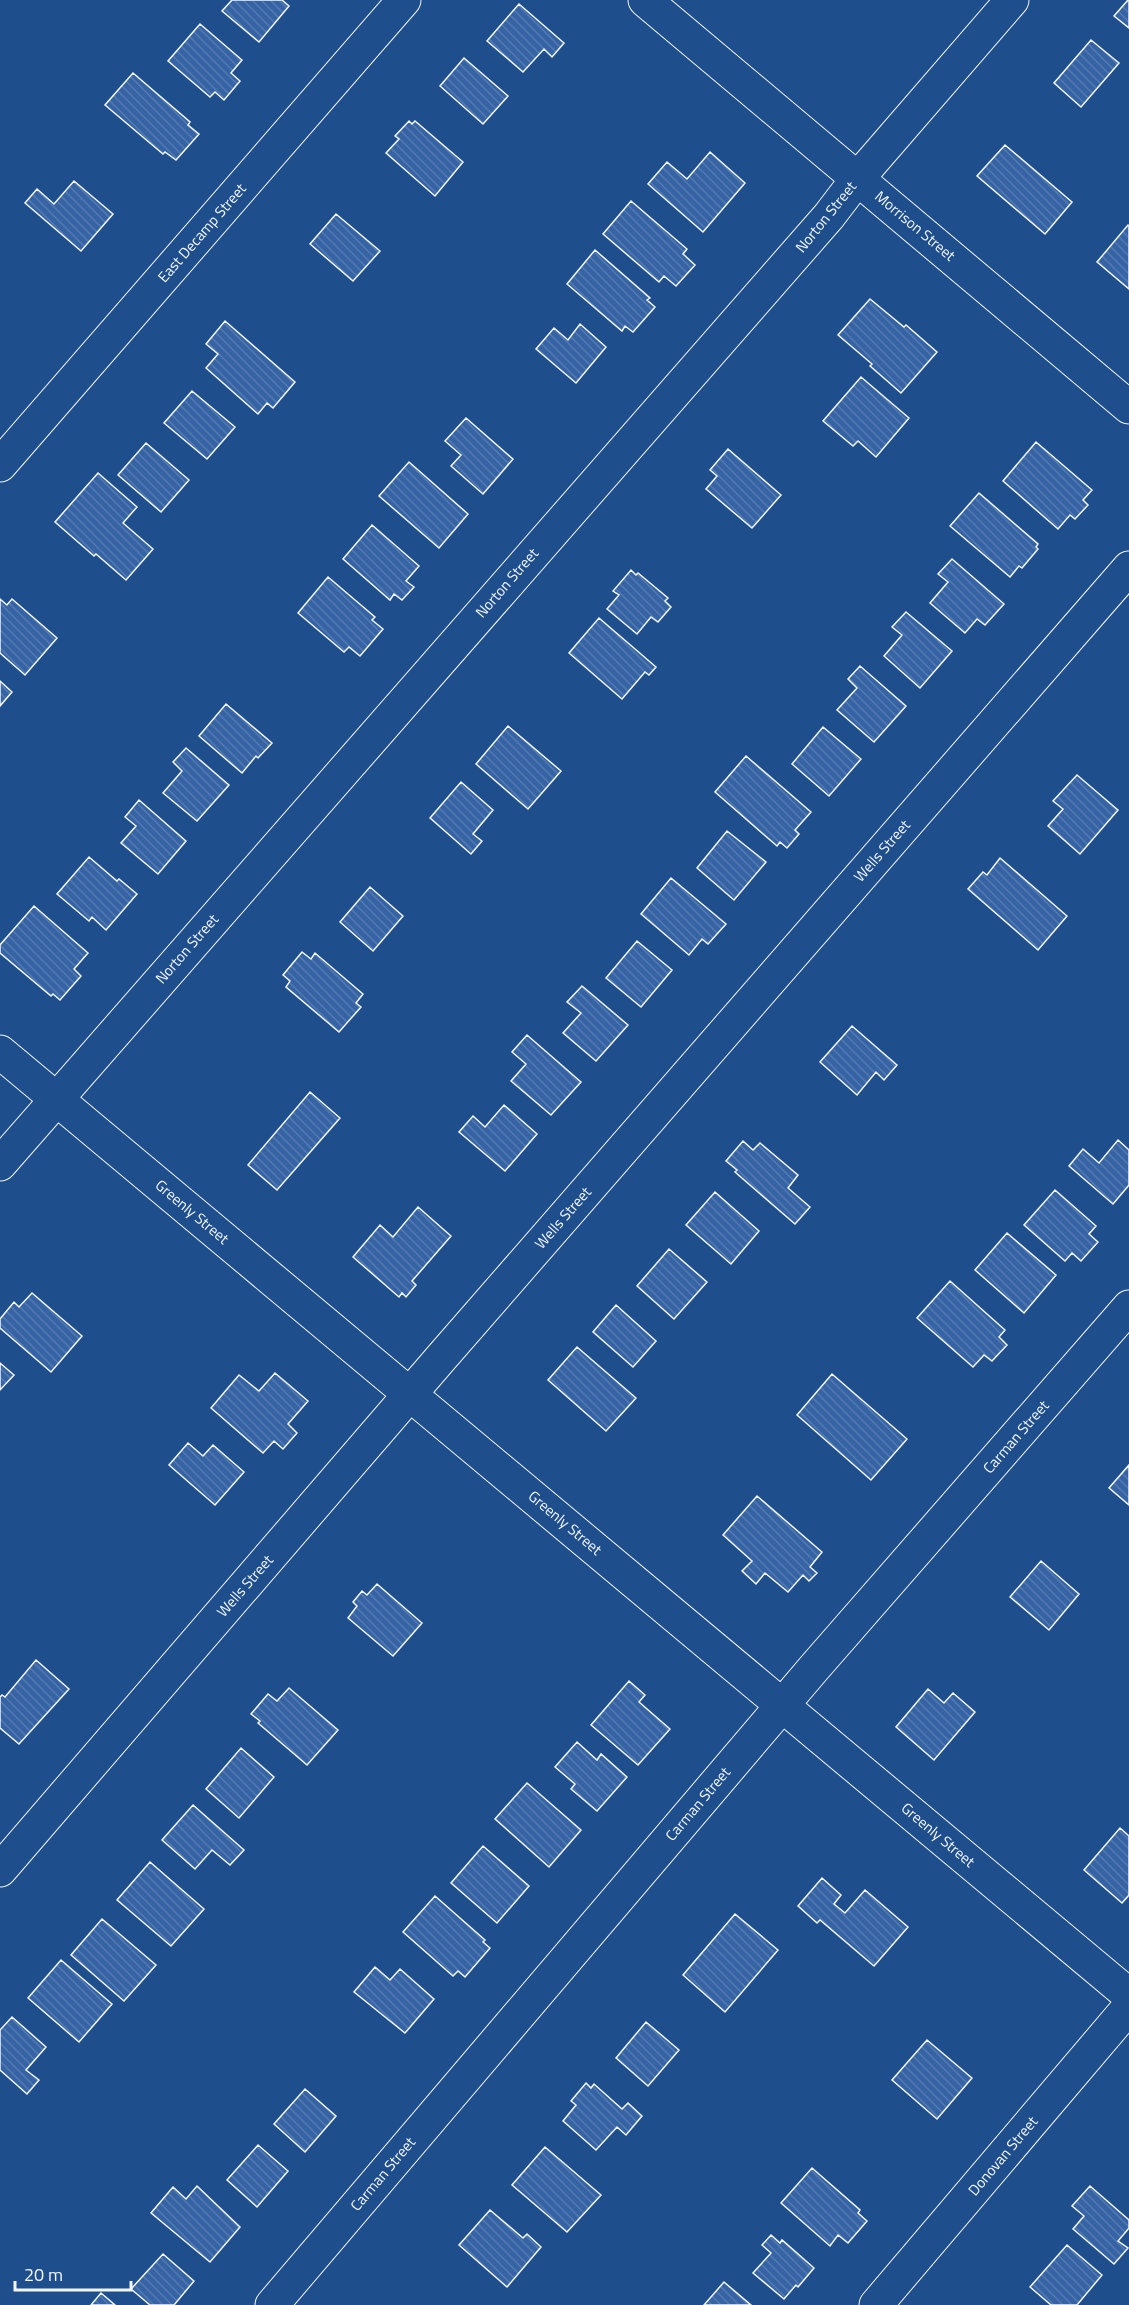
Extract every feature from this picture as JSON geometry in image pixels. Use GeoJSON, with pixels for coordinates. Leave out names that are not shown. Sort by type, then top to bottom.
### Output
{"type":"FeatureCollection","features":[{"type":"Feature","properties":{"kind":"street","name":"East Decamp Street"},"geometry":{"type":"LineString","coordinates":[[0,465],[404,0]]}},
{"type":"Feature","properties":{"kind":"street","name":"Morrison Street"},"geometry":{"type":"LineString","coordinates":[[645,0],[1129,407]]}},
{"type":"Feature","properties":{"kind":"street","name":"Norton Street"},"geometry":{"type":"LineString","coordinates":[[0,1164],[821,225],[858,178],[1012,0]]}},
{"type":"Feature","properties":{"kind":"street","name":"Wells Street"},"geometry":{"type":"LineString","coordinates":[[0,1870],[1129,568]]}},
{"type":"Feature","properties":{"kind":"street","name":"Greenly Street"},"geometry":{"type":"LineString","coordinates":[[0,1053],[1129,1995]]}},
{"type":"Feature","properties":{"kind":"street","name":"Carman Street"},"geometry":{"type":"LineString","coordinates":[[272,2305],[782,1705],[1129,1307]]}},
{"type":"Feature","properties":{"kind":"street","name":"Donovan Street"},"geometry":{"type":"LineString","coordinates":[[876,2305],[1129,2007]]}},
{"type":"Feature","properties":{"kind":"building"},"geometry":{"type":"Polygon","coordinates":[[[232,0],[282,0],[289,6],[259,42],[222,11],[232,0]]]}},
{"type":"Feature","properties":{"kind":"building"},"geometry":{"type":"Polygon","coordinates":[[[1129,0],[1129,28],[1114,16],[1129,0]]]}},
{"type":"Feature","properties":{"kind":"building"},"geometry":{"type":"Polygon","coordinates":[[[519,4],[564,43],[552,57],[544,49],[523,72],[487,41],[519,4]]]}},
{"type":"Feature","properties":{"kind":"building"},"geometry":{"type":"Polygon","coordinates":[[[200,24],[242,60],[231,73],[240,81],[224,100],[215,92],[210,97],[168,61],[200,24]]]}},
{"type":"Feature","properties":{"kind":"building"},"geometry":{"type":"Polygon","coordinates":[[[1091,40],[1119,63],[1081,107],[1054,83],[1091,40]]]}},
{"type":"Feature","properties":{"kind":"building"},"geometry":{"type":"Polygon","coordinates":[[[464,58],[508,96],[483,124],[440,86],[464,58]]]}},
{"type":"Feature","properties":{"kind":"building"},"geometry":{"type":"Polygon","coordinates":[[[133,73],[190,122],[188,125],[199,134],[176,160],[165,152],[163,154],[105,105],[133,73]]]}},
{"type":"Feature","properties":{"kind":"building"},"geometry":{"type":"Polygon","coordinates":[[[409,121],[412,124],[415,121],[463,162],[435,196],[386,153],[399,139],[395,136],[409,121]]]}},
{"type":"Feature","properties":{"kind":"building"},"geometry":{"type":"Polygon","coordinates":[[[1005,145],[1072,202],[1045,234],[977,176],[1005,145]]]}},
{"type":"Feature","properties":{"kind":"building"},"geometry":{"type":"Polygon","coordinates":[[[710,152],[745,183],[703,232],[648,184],[667,162],[687,179],[710,152]]]}},
{"type":"Feature","properties":{"kind":"building"},"geometry":{"type":"Polygon","coordinates":[[[74,181],[113,214],[81,251],[25,203],[37,189],[54,204],[74,181]]]}},
{"type":"Feature","properties":{"kind":"building"},"geometry":{"type":"Polygon","coordinates":[[[631,201],[687,249],[683,254],[695,265],[676,286],[664,276],[659,282],[603,234],[631,201]]]}},
{"type":"Feature","properties":{"kind":"building"},"geometry":{"type":"Polygon","coordinates":[[[336,214],[380,251],[353,281],[310,244],[336,214]]]}},
{"type":"Feature","properties":{"kind":"building"},"geometry":{"type":"Polygon","coordinates":[[[1129,226],[1129,289],[1097,262],[1129,226]]]}},
{"type":"Feature","properties":{"kind":"building"},"geometry":{"type":"Polygon","coordinates":[[[595,250],[650,298],[647,300],[655,307],[633,332],[625,326],[622,331],[567,284],[595,250]]]}},
{"type":"Feature","properties":{"kind":"building"},"geometry":{"type":"Polygon","coordinates":[[[870,299],[904,327],[906,325],[937,352],[901,393],[838,335],[870,299]]]}},
{"type":"Feature","properties":{"kind":"building"},"geometry":{"type":"Polygon","coordinates":[[[225,321],[295,382],[273,408],[267,403],[258,414],[206,368],[218,354],[206,344],[225,321]]]}},
{"type":"Feature","properties":{"kind":"building"},"geometry":{"type":"Polygon","coordinates":[[[580,324],[606,347],[576,383],[536,349],[554,328],[568,340],[580,324]]]}},
{"type":"Feature","properties":{"kind":"building"},"geometry":{"type":"Polygon","coordinates":[[[861,377],[909,418],[876,457],[858,441],[853,446],[823,421],[861,377]]]}},
{"type":"Feature","properties":{"kind":"building"},"geometry":{"type":"Polygon","coordinates":[[[192,391],[235,427],[207,459],[164,423],[192,391]]]}},
{"type":"Feature","properties":{"kind":"building"},"geometry":{"type":"Polygon","coordinates":[[[466,418],[513,459],[483,494],[451,466],[461,455],[445,441],[466,418]]]}},
{"type":"Feature","properties":{"kind":"building"},"geometry":{"type":"Polygon","coordinates":[[[1036,442],[1092,490],[1083,500],[1088,505],[1075,519],[1070,515],[1058,529],[1003,481],[1036,442]]]}},
{"type":"Feature","properties":{"kind":"building"},"geometry":{"type":"Polygon","coordinates":[[[146,443],[189,480],[161,512],[118,475],[146,443]]]}},
{"type":"Feature","properties":{"kind":"building"},"geometry":{"type":"Polygon","coordinates":[[[728,449],[781,495],[752,528],[706,489],[717,476],[710,470],[728,449]]]}},
{"type":"Feature","properties":{"kind":"building"},"geometry":{"type":"Polygon","coordinates":[[[409,462],[468,514],[439,548],[379,496],[409,462]]]}},
{"type":"Feature","properties":{"kind":"building"},"geometry":{"type":"Polygon","coordinates":[[[98,473],[137,507],[123,523],[153,549],[126,580],[55,522],[98,473]]]}},
{"type":"Feature","properties":{"kind":"building"},"geometry":{"type":"Polygon","coordinates":[[[979,493],[1038,544],[1036,547],[1038,549],[1022,568],[1019,566],[1010,577],[950,526],[979,493]]]}},
{"type":"Feature","properties":{"kind":"building"},"geometry":{"type":"Polygon","coordinates":[[[372,525],[419,566],[406,581],[414,587],[402,600],[394,594],[390,600],[343,559],[372,525]]]}},
{"type":"Feature","properties":{"kind":"building"},"geometry":{"type":"Polygon","coordinates":[[[952,559],[1004,604],[985,625],[977,619],[965,633],[930,603],[948,582],[938,574],[952,559]]]}},
{"type":"Feature","properties":{"kind":"building"},"geometry":{"type":"Polygon","coordinates":[[[631,570],[636,575],[638,573],[668,598],[665,601],[671,607],[658,622],[651,617],[637,634],[607,609],[619,595],[613,591],[631,570]]]}},
{"type":"Feature","properties":{"kind":"building"},"geometry":{"type":"Polygon","coordinates":[[[328,577],[375,617],[372,620],[383,629],[360,656],[349,647],[344,652],[298,613],[328,577]]]}},
{"type":"Feature","properties":{"kind":"building"},"geometry":{"type":"Polygon","coordinates":[[[0,599],[7,605],[12,599],[57,638],[25,675],[0,653],[0,599]]]}},
{"type":"Feature","properties":{"kind":"building"},"geometry":{"type":"Polygon","coordinates":[[[906,612],[952,651],[920,688],[884,656],[902,635],[892,627],[906,612]]]}},
{"type":"Feature","properties":{"kind":"building"},"geometry":{"type":"Polygon","coordinates":[[[599,618],[656,667],[649,675],[645,672],[622,699],[569,653],[599,618]]]}},
{"type":"Feature","properties":{"kind":"building"},"geometry":{"type":"Polygon","coordinates":[[[860,666],[906,706],[874,742],[837,710],[857,688],[848,679],[860,666]]]}},
{"type":"Feature","properties":{"kind":"building"},"geometry":{"type":"Polygon","coordinates":[[[0,681],[12,692],[0,706],[0,681]]]}},
{"type":"Feature","properties":{"kind":"building"},"geometry":{"type":"Polygon","coordinates":[[[226,704],[272,743],[258,758],[256,756],[242,773],[199,736],[226,704]]]}},
{"type":"Feature","properties":{"kind":"building"},"geometry":{"type":"Polygon","coordinates":[[[508,726],[561,771],[528,809],[476,764],[508,726]]]}},
{"type":"Feature","properties":{"kind":"building"},"geometry":{"type":"Polygon","coordinates":[[[823,727],[861,759],[829,796],[792,764],[823,727]]]}},
{"type":"Feature","properties":{"kind":"building"},"geometry":{"type":"Polygon","coordinates":[[[186,748],[229,785],[197,821],[163,793],[182,771],[173,762],[186,748]]]}},
{"type":"Feature","properties":{"kind":"building"},"geometry":{"type":"Polygon","coordinates":[[[746,756],[811,812],[795,830],[799,834],[787,848],[780,842],[777,846],[715,792],[746,756]]]}},
{"type":"Feature","properties":{"kind":"building"},"geometry":{"type":"Polygon","coordinates":[[[1077,775],[1118,810],[1080,854],[1048,826],[1063,809],[1053,801],[1077,775]]]}},
{"type":"Feature","properties":{"kind":"building"},"geometry":{"type":"Polygon","coordinates":[[[461,782],[493,810],[473,834],[482,841],[471,854],[430,818],[461,782]]]}},
{"type":"Feature","properties":{"kind":"building"},"geometry":{"type":"Polygon","coordinates":[[[139,800],[186,841],[158,874],[121,843],[136,826],[125,817],[139,800]]]}},
{"type":"Feature","properties":{"kind":"building"},"geometry":{"type":"Polygon","coordinates":[[[727,831],[766,862],[734,900],[697,868],[727,831]]]}},
{"type":"Feature","properties":{"kind":"building"},"geometry":{"type":"Polygon","coordinates":[[[89,857],[117,881],[119,879],[137,894],[106,930],[92,917],[89,921],[57,894],[89,857]]]}},
{"type":"Feature","properties":{"kind":"building"},"geometry":{"type":"Polygon","coordinates":[[[1000,858],[1067,916],[1038,950],[968,889],[983,872],[987,875],[1000,858]]]}},
{"type":"Feature","properties":{"kind":"building"},"geometry":{"type":"Polygon","coordinates":[[[671,878],[726,924],[708,944],[702,939],[689,955],[641,914],[671,878]]]}},
{"type":"Feature","properties":{"kind":"building"},"geometry":{"type":"Polygon","coordinates":[[[370,887],[403,916],[373,951],[340,922],[370,887]]]}},
{"type":"Feature","properties":{"kind":"building"},"geometry":{"type":"Polygon","coordinates":[[[34,906],[88,953],[74,969],[81,976],[60,1000],[53,994],[51,996],[0,953],[0,945],[34,906]]]}},
{"type":"Feature","properties":{"kind":"building"},"geometry":{"type":"Polygon","coordinates":[[[637,941],[672,970],[641,1007],[606,978],[637,941]]]}},
{"type":"Feature","properties":{"kind":"building"},"geometry":{"type":"Polygon","coordinates":[[[302,952],[311,959],[315,953],[363,994],[356,1003],[361,1007],[339,1032],[286,987],[290,981],[283,975],[302,952]]]}},
{"type":"Feature","properties":{"kind":"building"},"geometry":{"type":"Polygon","coordinates":[[[582,986],[628,1025],[596,1061],[563,1033],[581,1013],[567,1002],[582,986]]]}},
{"type":"Feature","properties":{"kind":"building"},"geometry":{"type":"Polygon","coordinates":[[[852,1026],[897,1065],[884,1080],[876,1072],[857,1095],[820,1062],[852,1026]]]}},
{"type":"Feature","properties":{"kind":"building"},"geometry":{"type":"Polygon","coordinates":[[[527,1035],[581,1082],[551,1115],[511,1081],[526,1064],[512,1052],[527,1035]]]}},
{"type":"Feature","properties":{"kind":"building"},"geometry":{"type":"Polygon","coordinates":[[[310,1092],[340,1118],[277,1190],[248,1165],[310,1092]]]}},
{"type":"Feature","properties":{"kind":"building"},"geometry":{"type":"Polygon","coordinates":[[[504,1105],[537,1134],[505,1171],[459,1132],[473,1116],[485,1127],[504,1105]]]}},
{"type":"Feature","properties":{"kind":"building"},"geometry":{"type":"Polygon","coordinates":[[[1118,1140],[1129,1150],[1129,1185],[1113,1204],[1069,1166],[1083,1149],[1099,1163],[1118,1140]]]}},
{"type":"Feature","properties":{"kind":"building"},"geometry":{"type":"Polygon","coordinates":[[[743,1141],[753,1150],[760,1143],[798,1175],[788,1188],[810,1207],[795,1224],[735,1172],[737,1170],[726,1161],[743,1141]]]}},
{"type":"Feature","properties":{"kind":"building"},"geometry":{"type":"Polygon","coordinates":[[[1055,1190],[1096,1226],[1089,1234],[1098,1242],[1081,1261],[1072,1253],[1065,1261],[1024,1225],[1055,1190]]]}},
{"type":"Feature","properties":{"kind":"building"},"geometry":{"type":"Polygon","coordinates":[[[715,1192],[759,1231],[731,1264],[686,1225],[715,1192]]]}},
{"type":"Feature","properties":{"kind":"building"},"geometry":{"type":"Polygon","coordinates":[[[418,1207],[451,1236],[412,1281],[416,1285],[406,1297],[402,1293],[399,1297],[353,1257],[380,1225],[393,1237],[418,1207]]]}},
{"type":"Feature","properties":{"kind":"building"},"geometry":{"type":"Polygon","coordinates":[[[1007,1233],[1056,1275],[1024,1313],[975,1270],[1007,1233]]]}},
{"type":"Feature","properties":{"kind":"building"},"geometry":{"type":"Polygon","coordinates":[[[669,1249],[707,1282],[674,1319],[637,1286],[669,1249]]]}},
{"type":"Feature","properties":{"kind":"building"},"geometry":{"type":"Polygon","coordinates":[[[950,1281],[1005,1330],[999,1337],[1007,1345],[992,1361],[984,1355],[973,1367],[917,1318],[950,1281]]]}},
{"type":"Feature","properties":{"kind":"building"},"geometry":{"type":"Polygon","coordinates":[[[32,1293],[82,1336],[51,1372],[0,1328],[0,1319],[14,1302],[19,1307],[32,1293]]]}},
{"type":"Feature","properties":{"kind":"building"},"geometry":{"type":"Polygon","coordinates":[[[616,1305],[656,1341],[633,1367],[593,1332],[616,1305]]]}},
{"type":"Feature","properties":{"kind":"building"},"geometry":{"type":"Polygon","coordinates":[[[577,1347],[636,1398],[606,1431],[548,1380],[577,1347]]]}},
{"type":"Feature","properties":{"kind":"building"},"geometry":{"type":"Polygon","coordinates":[[[0,1363],[14,1375],[0,1390],[0,1363]]]}},
{"type":"Feature","properties":{"kind":"building"},"geometry":{"type":"Polygon","coordinates":[[[275,1373],[308,1401],[288,1424],[297,1433],[283,1449],[274,1441],[263,1453],[211,1408],[239,1375],[259,1391],[275,1373]]]}},
{"type":"Feature","properties":{"kind":"building"},"geometry":{"type":"Polygon","coordinates":[[[832,1374],[907,1439],[871,1480],[797,1415],[832,1374]]]}},
{"type":"Feature","properties":{"kind":"building"},"geometry":{"type":"Polygon","coordinates":[[[188,1443],[203,1456],[213,1445],[244,1472],[215,1505],[169,1465],[188,1443]]]}},
{"type":"Feature","properties":{"kind":"building"},"geometry":{"type":"Polygon","coordinates":[[[1129,1465],[1129,1505],[1109,1488],[1129,1465]]]}},
{"type":"Feature","properties":{"kind":"building"},"geometry":{"type":"Polygon","coordinates":[[[757,1496],[822,1552],[810,1567],[817,1573],[809,1581],[803,1575],[788,1592],[765,1573],[756,1584],[742,1571],[752,1561],[723,1535],[757,1496]]]}},
{"type":"Feature","properties":{"kind":"building"},"geometry":{"type":"Polygon","coordinates":[[[1041,1561],[1079,1594],[1049,1630],[1010,1597],[1041,1561]]]}},
{"type":"Feature","properties":{"kind":"building"},"geometry":{"type":"Polygon","coordinates":[[[377,1584],[422,1623],[393,1656],[348,1618],[357,1606],[353,1602],[362,1591],[367,1595],[377,1584]]]}},
{"type":"Feature","properties":{"kind":"building"},"geometry":{"type":"Polygon","coordinates":[[[36,1660],[69,1689],[19,1744],[0,1728],[0,1697],[2,1695],[5,1697],[36,1660]]]}},
{"type":"Feature","properties":{"kind":"building"},"geometry":{"type":"Polygon","coordinates":[[[629,1681],[645,1695],[639,1702],[670,1729],[638,1765],[591,1725],[629,1681]]]}},
{"type":"Feature","properties":{"kind":"building"},"geometry":{"type":"Polygon","coordinates":[[[289,1688],[338,1730],[307,1765],[258,1723],[260,1721],[251,1714],[268,1694],[277,1701],[289,1688]]]}},
{"type":"Feature","properties":{"kind":"building"},"geometry":{"type":"Polygon","coordinates":[[[928,1689],[944,1703],[953,1693],[975,1712],[934,1760],[896,1727],[928,1689]]]}},
{"type":"Feature","properties":{"kind":"building"},"geometry":{"type":"Polygon","coordinates":[[[577,1742],[597,1760],[601,1754],[627,1777],[597,1811],[571,1789],[575,1784],[555,1767],[577,1742]]]}},
{"type":"Feature","properties":{"kind":"building"},"geometry":{"type":"Polygon","coordinates":[[[241,1748],[274,1777],[239,1818],[206,1789],[241,1748]]]}},
{"type":"Feature","properties":{"kind":"building"},"geometry":{"type":"Polygon","coordinates":[[[527,1783],[581,1830],[549,1867],[495,1819],[527,1783]]]}},
{"type":"Feature","properties":{"kind":"building"},"geometry":{"type":"Polygon","coordinates":[[[193,1805],[244,1850],[230,1865],[212,1850],[195,1869],[162,1840],[193,1805]]]}},
{"type":"Feature","properties":{"kind":"building"},"geometry":{"type":"Polygon","coordinates":[[[1120,1828],[1129,1836],[1129,1895],[1122,1903],[1084,1870],[1120,1828]]]}},
{"type":"Feature","properties":{"kind":"building"},"geometry":{"type":"Polygon","coordinates":[[[483,1846],[529,1886],[497,1923],[451,1883],[483,1846]]]}},
{"type":"Feature","properties":{"kind":"building"},"geometry":{"type":"Polygon","coordinates":[[[150,1862],[204,1909],[171,1946],[117,1900],[150,1862]]]}},
{"type":"Feature","properties":{"kind":"building"},"geometry":{"type":"Polygon","coordinates":[[[822,1878],[841,1895],[834,1904],[845,1913],[865,1890],[908,1927],[874,1966],[820,1920],[817,1923],[798,1906],[822,1878]]]}},
{"type":"Feature","properties":{"kind":"building"},"geometry":{"type":"Polygon","coordinates":[[[435,1896],[485,1940],[483,1942],[490,1948],[465,1977],[458,1971],[453,1976],[403,1932],[435,1896]]]}},
{"type":"Feature","properties":{"kind":"building"},"geometry":{"type":"Polygon","coordinates":[[[735,1914],[778,1950],[725,2012],[683,1975],[735,1914]]]}},
{"type":"Feature","properties":{"kind":"building"},"geometry":{"type":"Polygon","coordinates":[[[102,1919],[156,1965],[124,2001],[71,1955],[102,1919]]]}},
{"type":"Feature","properties":{"kind":"building"},"geometry":{"type":"Polygon","coordinates":[[[61,1960],[112,2004],[79,2042],[28,1998],[61,1960]]]}},
{"type":"Feature","properties":{"kind":"building"},"geometry":{"type":"Polygon","coordinates":[[[375,1967],[390,1980],[400,1969],[434,1999],[405,2033],[354,1992],[375,1967]]]}},
{"type":"Feature","properties":{"kind":"building"},"geometry":{"type":"Polygon","coordinates":[[[12,2017],[46,2047],[26,2070],[39,2080],[27,2094],[0,2070],[0,2030],[12,2017]]]}},
{"type":"Feature","properties":{"kind":"building"},"geometry":{"type":"Polygon","coordinates":[[[646,2022],[679,2050],[648,2086],[616,2058],[646,2022]]]}},
{"type":"Feature","properties":{"kind":"building"},"geometry":{"type":"Polygon","coordinates":[[[927,2040],[972,2078],[937,2119],[892,2080],[927,2040]]]}},
{"type":"Feature","properties":{"kind":"building"},"geometry":{"type":"Polygon","coordinates":[[[586,2083],[591,2088],[594,2084],[622,2109],[628,2103],[642,2116],[626,2135],[617,2127],[596,2150],[563,2121],[576,2105],[571,2101],[586,2083]]]}},
{"type":"Feature","properties":{"kind":"building"},"geometry":{"type":"Polygon","coordinates":[[[305,2089],[336,2116],[305,2152],[274,2124],[305,2089]]]}},
{"type":"Feature","properties":{"kind":"building"},"geometry":{"type":"Polygon","coordinates":[[[258,2145],[288,2171],[257,2207],[227,2180],[258,2145]]]}},
{"type":"Feature","properties":{"kind":"building"},"geometry":{"type":"Polygon","coordinates":[[[545,2147],[601,2195],[567,2232],[512,2185],[545,2147]]]}},
{"type":"Feature","properties":{"kind":"building"},"geometry":{"type":"Polygon","coordinates":[[[812,2168],[860,2210],[858,2213],[867,2221],[848,2243],[838,2235],[830,2246],[781,2203],[812,2168]]]}},
{"type":"Feature","properties":{"kind":"building"},"geometry":{"type":"Polygon","coordinates":[[[197,2186],[240,2227],[210,2262],[151,2213],[173,2187],[186,2199],[197,2186]]]}},
{"type":"Feature","properties":{"kind":"building"},"geometry":{"type":"Polygon","coordinates":[[[1090,2186],[1129,2220],[1129,2228],[1118,2241],[1128,2248],[1114,2264],[1073,2229],[1084,2216],[1072,2206],[1090,2186]]]}},
{"type":"Feature","properties":{"kind":"building"},"geometry":{"type":"Polygon","coordinates":[[[490,2210],[523,2238],[527,2234],[541,2247],[507,2287],[459,2245],[490,2210]]]}},
{"type":"Feature","properties":{"kind":"building"},"geometry":{"type":"Polygon","coordinates":[[[771,2235],[780,2243],[782,2240],[814,2268],[784,2299],[753,2273],[771,2253],[762,2245],[771,2235]]]}},
{"type":"Feature","properties":{"kind":"building"},"geometry":{"type":"Polygon","coordinates":[[[1067,2245],[1102,2275],[1077,2305],[1051,2305],[1030,2287],[1067,2245]]]}},
{"type":"Feature","properties":{"kind":"building"},"geometry":{"type":"Polygon","coordinates":[[[163,2254],[194,2281],[174,2305],[150,2305],[131,2289],[163,2254]]]}},
{"type":"Feature","properties":{"kind":"building"},"geometry":{"type":"Polygon","coordinates":[[[724,2282],[751,2305],[704,2305],[724,2282]]]}},
{"type":"Feature","properties":{"kind":"building"},"geometry":{"type":"Polygon","coordinates":[[[101,2293],[115,2305],[91,2305],[101,2293]]]}}]}
